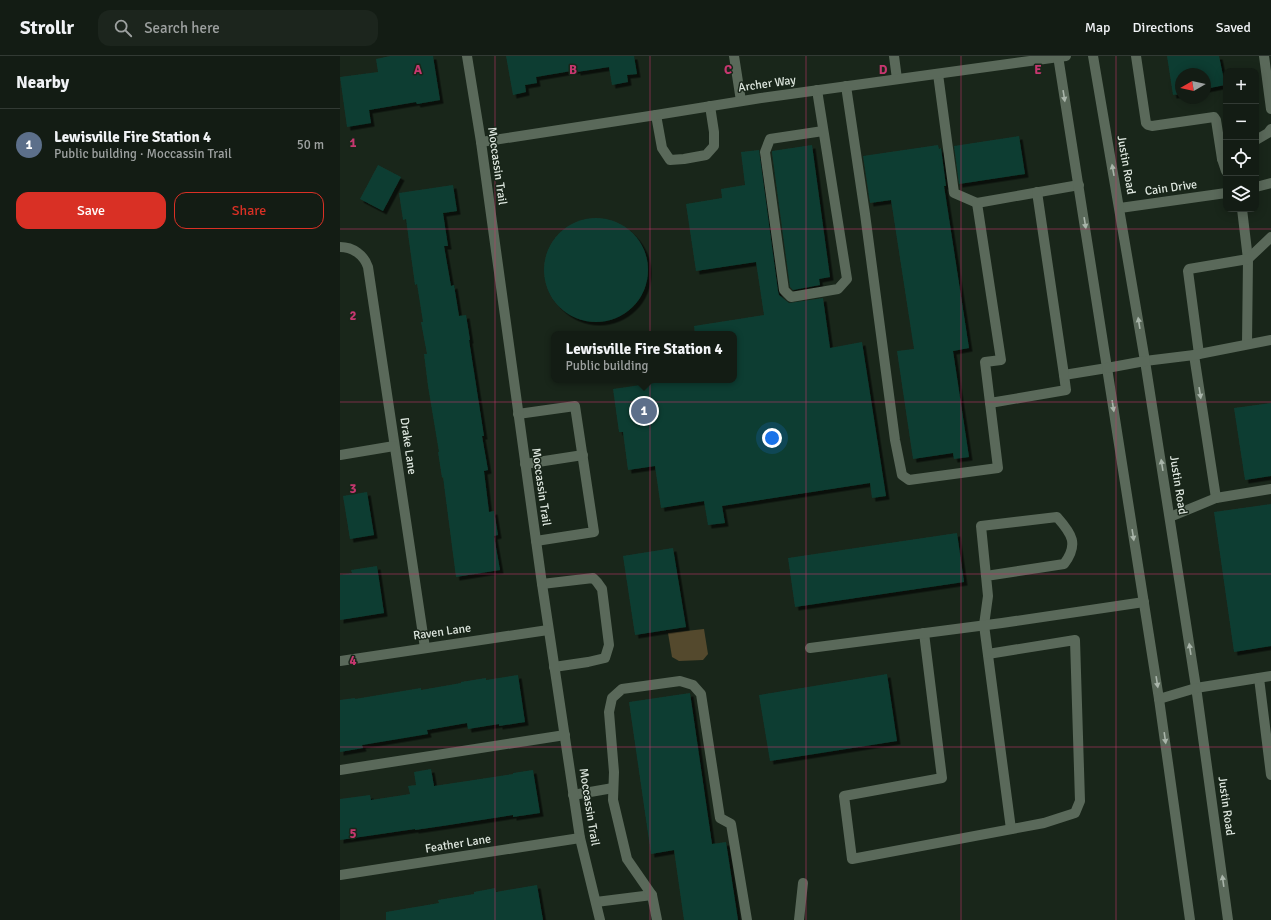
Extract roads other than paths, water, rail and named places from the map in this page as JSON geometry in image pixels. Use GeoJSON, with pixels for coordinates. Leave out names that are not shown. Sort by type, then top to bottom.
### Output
{"type":"FeatureCollection","features":[{"type":"Feature","properties":{"kind":"street","name":"Moccassin Trail"},"geometry":{"type":"LineString","coordinates":[[467,56],[481,142],[548,630],[573,795],[580,838],[600,920]]}},
{"type":"Feature","properties":{"kind":"street"},"geometry":{"type":"LineString","coordinates":[[734,56],[741,101]]}},
{"type":"Feature","properties":{"kind":"street"},"geometry":{"type":"LineString","coordinates":[[894,56],[897,79]]}},
{"type":"Feature","properties":{"kind":"street","name":"Archer Way"},"geometry":{"type":"LineString","coordinates":[[481,142],[741,101],[1061,56]]}},
{"type":"Feature","properties":{"kind":"street"},"geometry":{"type":"LineString","coordinates":[[1061,56],[1079,185],[1159,699],[1190,920]]}},
{"type":"Feature","properties":{"kind":"street","name":"Justin Road"},"geometry":{"type":"LineString","coordinates":[[1093,56],[1120,208],[1170,517],[1196,688],[1228,920]]}},
{"type":"Feature","properties":{"kind":"street"},"geometry":{"type":"LineString","coordinates":[[1136,56],[1146,123],[1152,126],[1214,117],[1216,120],[1223,153]]}},
{"type":"Feature","properties":{"kind":"street"},"geometry":{"type":"LineString","coordinates":[[1264,56],[1271,109]]}},
{"type":"Feature","properties":{"kind":"street"},"geometry":{"type":"LineString","coordinates":[[938,74],[954,193],[978,203],[1079,185]]}},
{"type":"Feature","properties":{"kind":"street"},"geometry":{"type":"LineString","coordinates":[[846,86],[866,214],[895,440],[902,475],[909,480],[998,468],[985,362],[1001,360],[978,203]]}},
{"type":"Feature","properties":{"kind":"street"},"geometry":{"type":"LineString","coordinates":[[817,90],[847,279],[838,289],[791,297],[784,290],[765,152],[770,139],[823,131]]}},
{"type":"Feature","properties":{"kind":"street"},"geometry":{"type":"LineString","coordinates":[[656,115],[662,148],[670,160],[684,159],[706,155],[714,146],[714,132],[710,106]]}},
{"type":"Feature","properties":{"kind":"street"},"geometry":{"type":"LineString","coordinates":[[1259,138],[1268,133],[1271,129]]}},
{"type":"Feature","properties":{"kind":"street"},"geometry":{"type":"LineString","coordinates":[[1259,186],[1271,183]]}},
{"type":"Feature","properties":{"kind":"street"},"geometry":{"type":"LineString","coordinates":[[990,403],[1066,390],[1037,192]]}},
{"type":"Feature","properties":{"kind":"street","name":"Cain Drive"},"geometry":{"type":"LineString","coordinates":[[1120,208],[1223,193]]}},
{"type":"Feature","properties":{"kind":"street"},"geometry":{"type":"LineString","coordinates":[[1242,212],[1248,259],[1247,344]]}},
{"type":"Feature","properties":{"kind":"street"},"geometry":{"type":"LineString","coordinates":[[1216,498],[1196,354],[1188,271],[1189,269],[1248,259],[1271,237]]}},
{"type":"Feature","properties":{"kind":"street","name":"Drake Lane"},"geometry":{"type":"LineString","coordinates":[[340,247],[357,251],[366,260],[368,267],[425,648]]}},
{"type":"Feature","properties":{"kind":"street"},"geometry":{"type":"LineString","coordinates":[[1064,375],[1196,354],[1271,340]]}},
{"type":"Feature","properties":{"kind":"street"},"geometry":{"type":"LineString","coordinates":[[518,414],[575,406],[594,532],[536,541]]}},
{"type":"Feature","properties":{"kind":"street"},"geometry":{"type":"LineString","coordinates":[[340,454],[394,446]]}},
{"type":"Feature","properties":{"kind":"street"},"geometry":{"type":"LineString","coordinates":[[525,464],[583,455]]}},
{"type":"Feature","properties":{"kind":"street"},"geometry":{"type":"LineString","coordinates":[[1170,517],[1216,498],[1271,488]]}},
{"type":"Feature","properties":{"kind":"street"},"geometry":{"type":"LineString","coordinates":[[986,576],[1064,564],[1070,556],[1073,544],[1068,529],[1057,517],[981,526],[986,576],[988,596],[984,626],[1012,829]]}},
{"type":"Feature","properties":{"kind":"street"},"geometry":{"type":"LineString","coordinates":[[542,584],[593,578],[602,589],[609,645],[605,658],[554,667]]}},
{"type":"Feature","properties":{"kind":"street"},"geometry":{"type":"LineString","coordinates":[[810,648],[984,626],[1144,602]]}},
{"type":"Feature","properties":{"kind":"street","name":"Raven Lane"},"geometry":{"type":"LineString","coordinates":[[340,661],[548,630]]}},
{"type":"Feature","properties":{"kind":"street"},"geometry":{"type":"LineString","coordinates":[[924,633],[942,778],[844,796],[852,859],[1044,823],[1075,813],[1080,801],[1075,640],[988,654]]}},
{"type":"Feature","properties":{"kind":"street"},"geometry":{"type":"LineString","coordinates":[[1159,699],[1196,688],[1271,676]]}},
{"type":"Feature","properties":{"kind":"street"},"geometry":{"type":"LineString","coordinates":[[1259,678],[1271,775]]}},
{"type":"Feature","properties":{"kind":"street"},"geometry":{"type":"LineString","coordinates":[[657,920],[652,895],[627,859],[613,800],[614,772],[609,712],[612,698],[622,689],[680,681],[693,684],[701,694],[720,818],[731,824],[747,920]]}},
{"type":"Feature","properties":{"kind":"street"},"geometry":{"type":"LineString","coordinates":[[340,770],[564,735]]}},
{"type":"Feature","properties":{"kind":"street"},"geometry":{"type":"LineString","coordinates":[[573,795],[613,788]]}},
{"type":"Feature","properties":{"kind":"street","name":"Feather Lane"},"geometry":{"type":"LineString","coordinates":[[340,875],[580,838]]}},
{"type":"Feature","properties":{"kind":"street"},"geometry":{"type":"LineString","coordinates":[[799,920],[803,883]]}},
{"type":"Feature","properties":{"kind":"street"},"geometry":{"type":"LineString","coordinates":[[596,902],[652,895]]}},
{"type":"Feature","properties":{"kind":"place","name":"Lewisville Fire Station 4"},"geometry":{"type":"Point","coordinates":[644,411]}}]}
